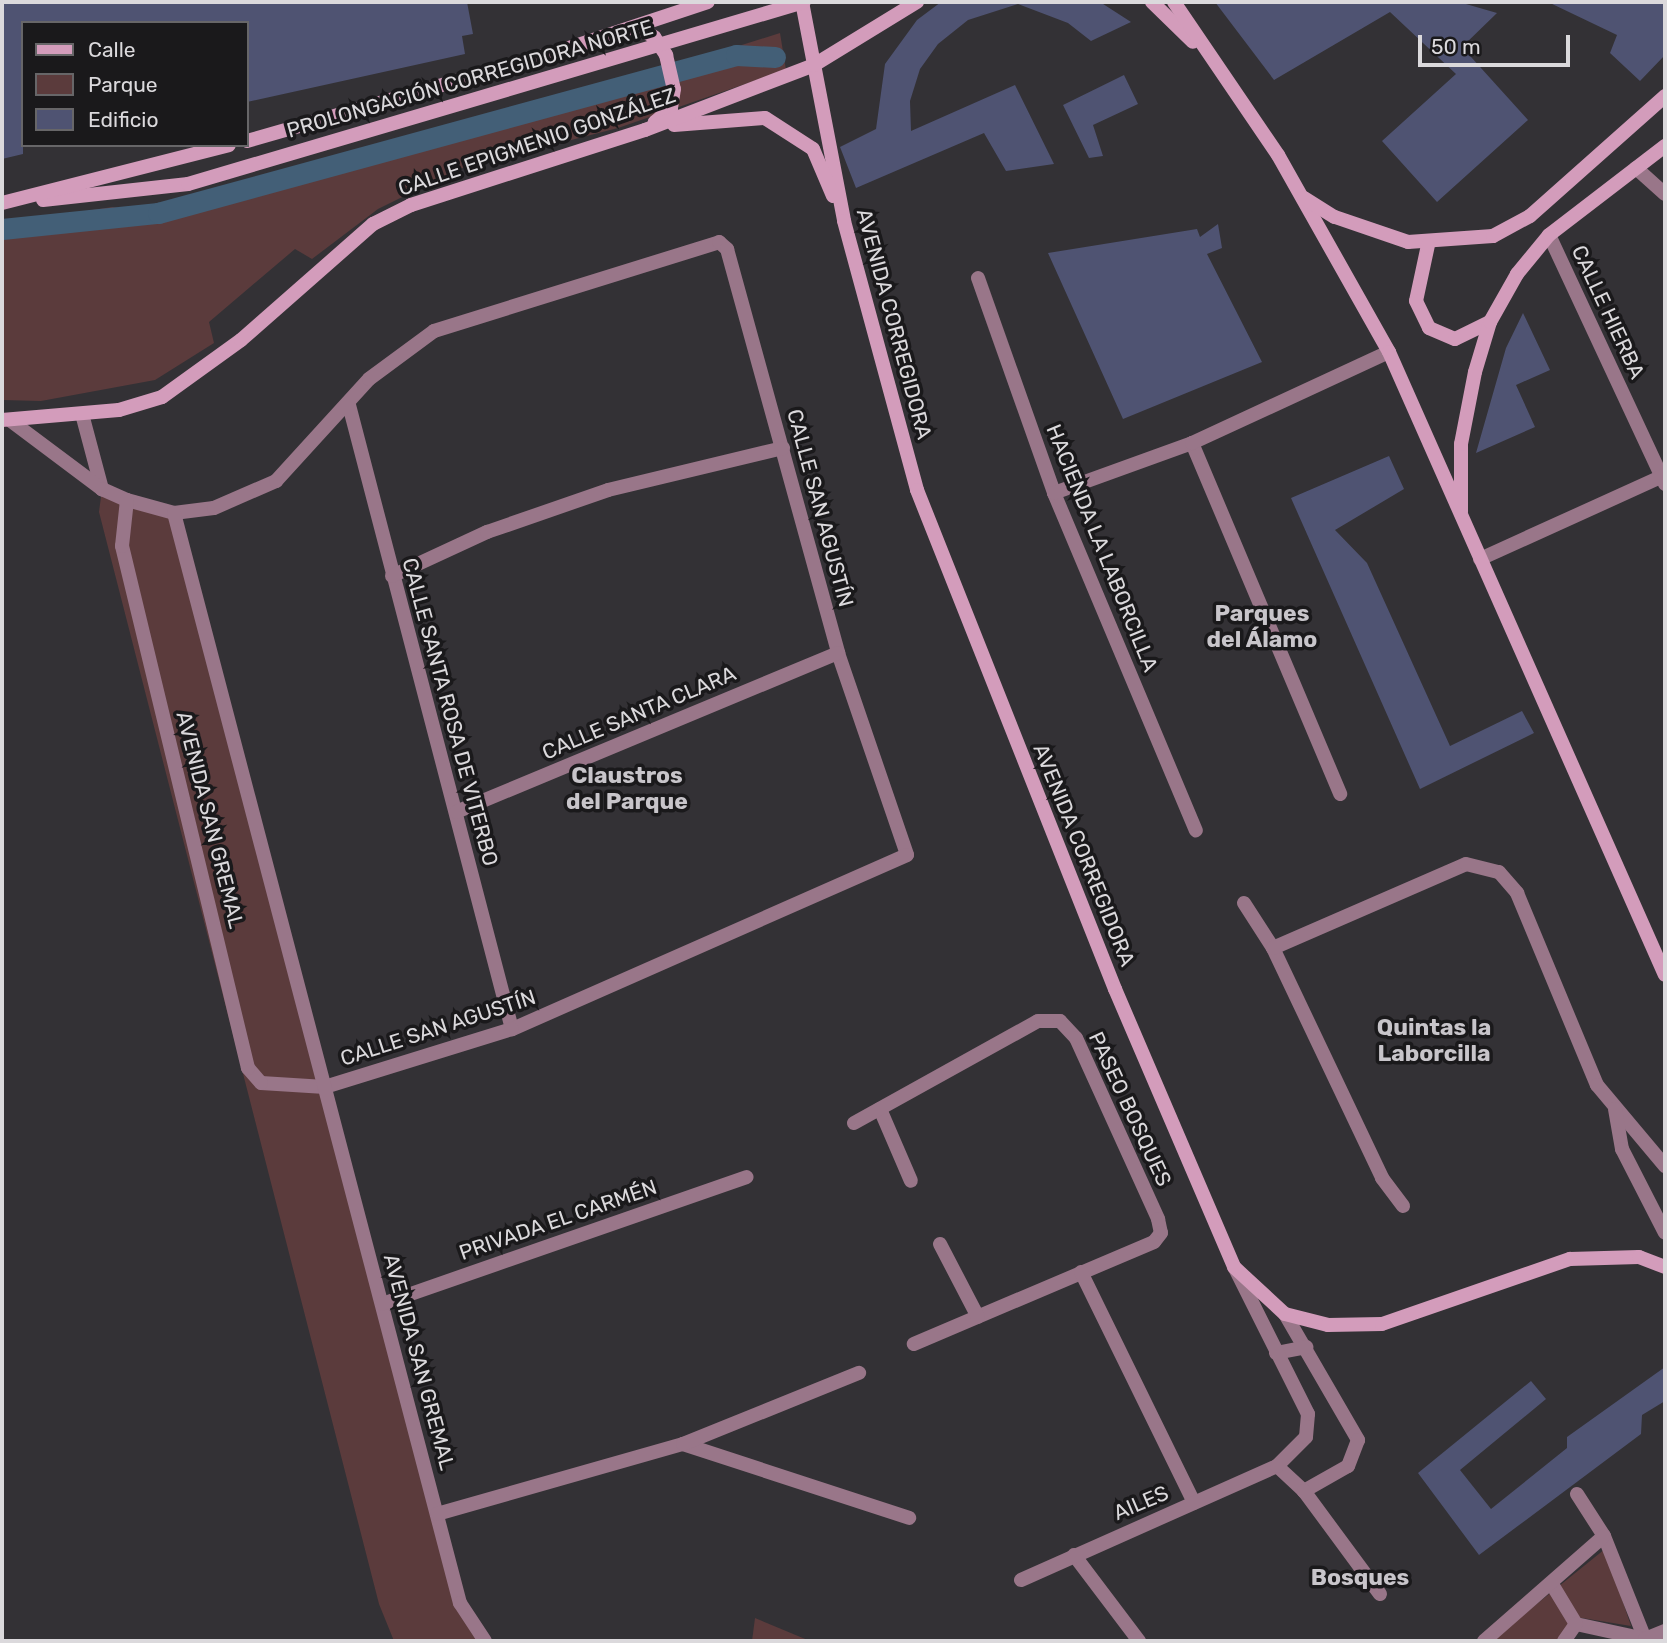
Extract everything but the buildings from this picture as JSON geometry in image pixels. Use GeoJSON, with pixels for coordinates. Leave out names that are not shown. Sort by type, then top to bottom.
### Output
{"type":"FeatureCollection","features":[{"type":"Feature","properties":{"kind":"main road"},"geometry":{"type":"LineString","coordinates":[[248,141],[636,27],[708,2]]}},
{"type":"Feature","properties":{"kind":"main road","name":"AVENIDA CORREGIDORA"},"geometry":{"type":"LineString","coordinates":[[803,2],[844,221],[917,490],[1115,989],[1234,1267],[1285,1314],[1328,1325],[1382,1324],[1570,1259],[1639,1257],[1665,1267]]}},
{"type":"Feature","properties":{"kind":"main road","name":"PROLONGACIÓN CORREGIDORA NORTE"},"geometry":{"type":"LineString","coordinates":[[2,204],[188,184],[803,2]]}},
{"type":"Feature","properties":{"kind":"main road","name":"CALLE EPIGMENIO GONZÁLEZ"},"geometry":{"type":"LineString","coordinates":[[6,420],[82,414],[151,400],[188,382],[335,254],[411,205],[645,130],[814,65],[917,2]]}},
{"type":"Feature","properties":{"kind":"main road"},"geometry":{"type":"LineString","coordinates":[[1152,2],[1212,60]]}},
{"type":"Feature","properties":{"kind":"main road"},"geometry":{"type":"LineString","coordinates":[[1174,2],[1302,197],[1389,352],[1665,975]]}},
{"type":"Feature","properties":{"kind":"main road"},"geometry":{"type":"LineString","coordinates":[[636,27],[654,37],[669,63],[674,89],[671,109],[645,130]]}},
{"type":"Feature","properties":{"kind":"main road"},"geometry":{"type":"LineString","coordinates":[[1302,197],[1379,234],[1428,245],[1493,236],[1530,216],[1665,96]]}},
{"type":"Feature","properties":{"kind":"main road"},"geometry":{"type":"LineString","coordinates":[[645,130],[731,117],[765,118],[813,149],[844,221]]}},
{"type":"Feature","properties":{"kind":"main road"},"geometry":{"type":"LineString","coordinates":[[1461,516],[1461,444],[1490,322],[1517,274],[1549,234],[1665,146]]}},
{"type":"Feature","properties":{"kind":"main road"},"geometry":{"type":"LineString","coordinates":[[2,204],[221,147]]}},
{"type":"Feature","properties":{"kind":"main road"},"geometry":{"type":"LineString","coordinates":[[1428,245],[1416,301],[1429,328],[1455,339],[1490,322]]}},
{"type":"Feature","properties":{"kind":"street"},"geometry":{"type":"LineString","coordinates":[[1636,168],[1665,194]]}},
{"type":"Feature","properties":{"kind":"street","name":"CALLE HIERBA"},"geometry":{"type":"LineString","coordinates":[[1549,234],[1664,479]]}},
{"type":"Feature","properties":{"kind":"street","name":"CALLE SAN AGUSTÍN"},"geometry":{"type":"LineString","coordinates":[[6,420],[102,489],[127,500],[174,513],[246,499],[276,481],[349,405],[369,379],[434,331],[719,242],[727,249],[838,653],[907,855],[512,1029],[325,1087]]}},
{"type":"Feature","properties":{"kind":"street","name":"HACIENDA LA LABORCILLA"},"geometry":{"type":"LineString","coordinates":[[978,278],[1054,493],[1196,830]]}},
{"type":"Feature","properties":{"kind":"street"},"geometry":{"type":"LineString","coordinates":[[1054,493],[1192,443],[1389,352]]}},
{"type":"Feature","properties":{"kind":"street","name":"CALLE SANTA ROSA DE VITERBO"},"geometry":{"type":"LineString","coordinates":[[349,405],[512,1029]]}},
{"type":"Feature","properties":{"kind":"street"},"geometry":{"type":"LineString","coordinates":[[82,414],[102,489]]}},
{"type":"Feature","properties":{"kind":"street"},"geometry":{"type":"LineString","coordinates":[[1192,443],[1340,794]]}},
{"type":"Feature","properties":{"kind":"street"},"geometry":{"type":"LineString","coordinates":[[392,576],[487,532],[608,490],[783,448]]}},
{"type":"Feature","properties":{"kind":"street"},"geometry":{"type":"LineString","coordinates":[[1480,559],[1664,479]]}},
{"type":"Feature","properties":{"kind":"street","name":"AVENIDA SAN GREMAL"},"geometry":{"type":"LineString","coordinates":[[127,500],[122,546],[248,1068],[261,1083],[325,1087]]}},
{"type":"Feature","properties":{"kind":"street","name":"AVENIDA SAN GREMAL"},"geometry":{"type":"LineString","coordinates":[[174,513],[460,1603],[485,1641]]}},
{"type":"Feature","properties":{"kind":"street","name":"CALLE SANTA CLARA"},"geometry":{"type":"LineString","coordinates":[[456,812],[838,653]]}},
{"type":"Feature","properties":{"kind":"street"},"geometry":{"type":"LineString","coordinates":[[1273,948],[1466,864],[1499,872],[1517,893],[1597,1085],[1665,1166]]}},
{"type":"Feature","properties":{"kind":"street"},"geometry":{"type":"LineString","coordinates":[[1244,903],[1273,948],[1382,1178],[1403,1206]]}},
{"type":"Feature","properties":{"kind":"street","name":"PASEO BOSQUES"},"geometry":{"type":"LineString","coordinates":[[854,1123],[1038,1021],[1060,1021],[1076,1038],[1161,1233],[1154,1242],[914,1344]]}},
{"type":"Feature","properties":{"kind":"street"},"geometry":{"type":"LineString","coordinates":[[1615,1107],[1622,1149],[1665,1233]]}},
{"type":"Feature","properties":{"kind":"street"},"geometry":{"type":"LineString","coordinates":[[880,1109],[912,1181]]}},
{"type":"Feature","properties":{"kind":"street","name":"PRIVADA EL CARMÉN"},"geometry":{"type":"LineString","coordinates":[[382,1304],[747,1177]]}},
{"type":"Feature","properties":{"kind":"street"},"geometry":{"type":"LineString","coordinates":[[940,1244],[978,1317]]}},
{"type":"Feature","properties":{"kind":"street","name":"AILES"},"geometry":{"type":"LineString","coordinates":[[1021,1580],[1277,1466],[1294,1452],[1309,1426],[1234,1267]]}},
{"type":"Feature","properties":{"kind":"street"},"geometry":{"type":"LineString","coordinates":[[1081,1272],[1194,1503]]}},
{"type":"Feature","properties":{"kind":"street"},"geometry":{"type":"LineString","coordinates":[[1285,1314],[1359,1440],[1348,1466],[1304,1491]]}},
{"type":"Feature","properties":{"kind":"street"},"geometry":{"type":"LineString","coordinates":[[1276,1353],[1306,1347]]}},
{"type":"Feature","properties":{"kind":"street"},"geometry":{"type":"LineString","coordinates":[[437,1514],[683,1444],[859,1373]]}},
{"type":"Feature","properties":{"kind":"street"},"geometry":{"type":"LineString","coordinates":[[683,1444],[909,1518]]}},
{"type":"Feature","properties":{"kind":"street"},"geometry":{"type":"LineString","coordinates":[[1277,1466],[1304,1491],[1380,1594]]}},
{"type":"Feature","properties":{"kind":"street"},"geometry":{"type":"LineString","coordinates":[[1577,1494],[1604,1536],[1645,1639]]}},
{"type":"Feature","properties":{"kind":"street"},"geometry":{"type":"LineString","coordinates":[[1484,1641],[1553,1586],[1604,1536]]}},
{"type":"Feature","properties":{"kind":"street"},"geometry":{"type":"LineString","coordinates":[[1074,1555],[1139,1641]]}},
{"type":"Feature","properties":{"kind":"street"},"geometry":{"type":"LineString","coordinates":[[1553,1586],[1576,1624],[1645,1639],[1665,1632]]}},
{"type":"Feature","properties":{"kind":"street"},"geometry":{"type":"LineString","coordinates":[[1564,1641],[1576,1624]]}},
{"type":"Feature","properties":{"kind":"green space"},"geometry":{"type":"Polygon","coordinates":[[[780,33],[786,70],[618,128],[459,169],[378,209],[312,259],[295,249],[209,322],[214,343],[155,380],[41,401],[2,400],[2,224],[112,207],[156,214],[462,133],[780,33]]]}},
{"type":"Feature","properties":{"kind":"green space"},"geometry":{"type":"Polygon","coordinates":[[[102,489],[174,513],[460,1603],[485,1641],[394,1641],[379,1604],[99,512],[102,489]]]}},
{"type":"Feature","properties":{"kind":"green space"},"geometry":{"type":"Polygon","coordinates":[[[1605,1549],[1631,1626],[1576,1617],[1556,1641],[1491,1641],[1605,1549]]]}},
{"type":"Feature","properties":{"kind":"green space"},"geometry":{"type":"Polygon","coordinates":[[[755,1618],[810,1641],[752,1641],[755,1618]]]}},
{"type":"Feature","properties":{"kind":"waterway"},"geometry":{"type":"LineString","coordinates":[[2,229],[158,213],[736,55],[775,57]]}},
{"type":"Feature","properties":{"kind":"district","name":"Parques del Álamo"},"geometry":{"type":"Point","coordinates":[1262,626]}},
{"type":"Feature","properties":{"kind":"district","name":"Claustros del Parque"},"geometry":{"type":"Point","coordinates":[627,788]}},
{"type":"Feature","properties":{"kind":"district","name":"Quintas la Laborcilla"},"geometry":{"type":"Point","coordinates":[1434,1040]}},
{"type":"Feature","properties":{"kind":"district","name":"Bosques"},"geometry":{"type":"Point","coordinates":[1360,1577]}}]}
